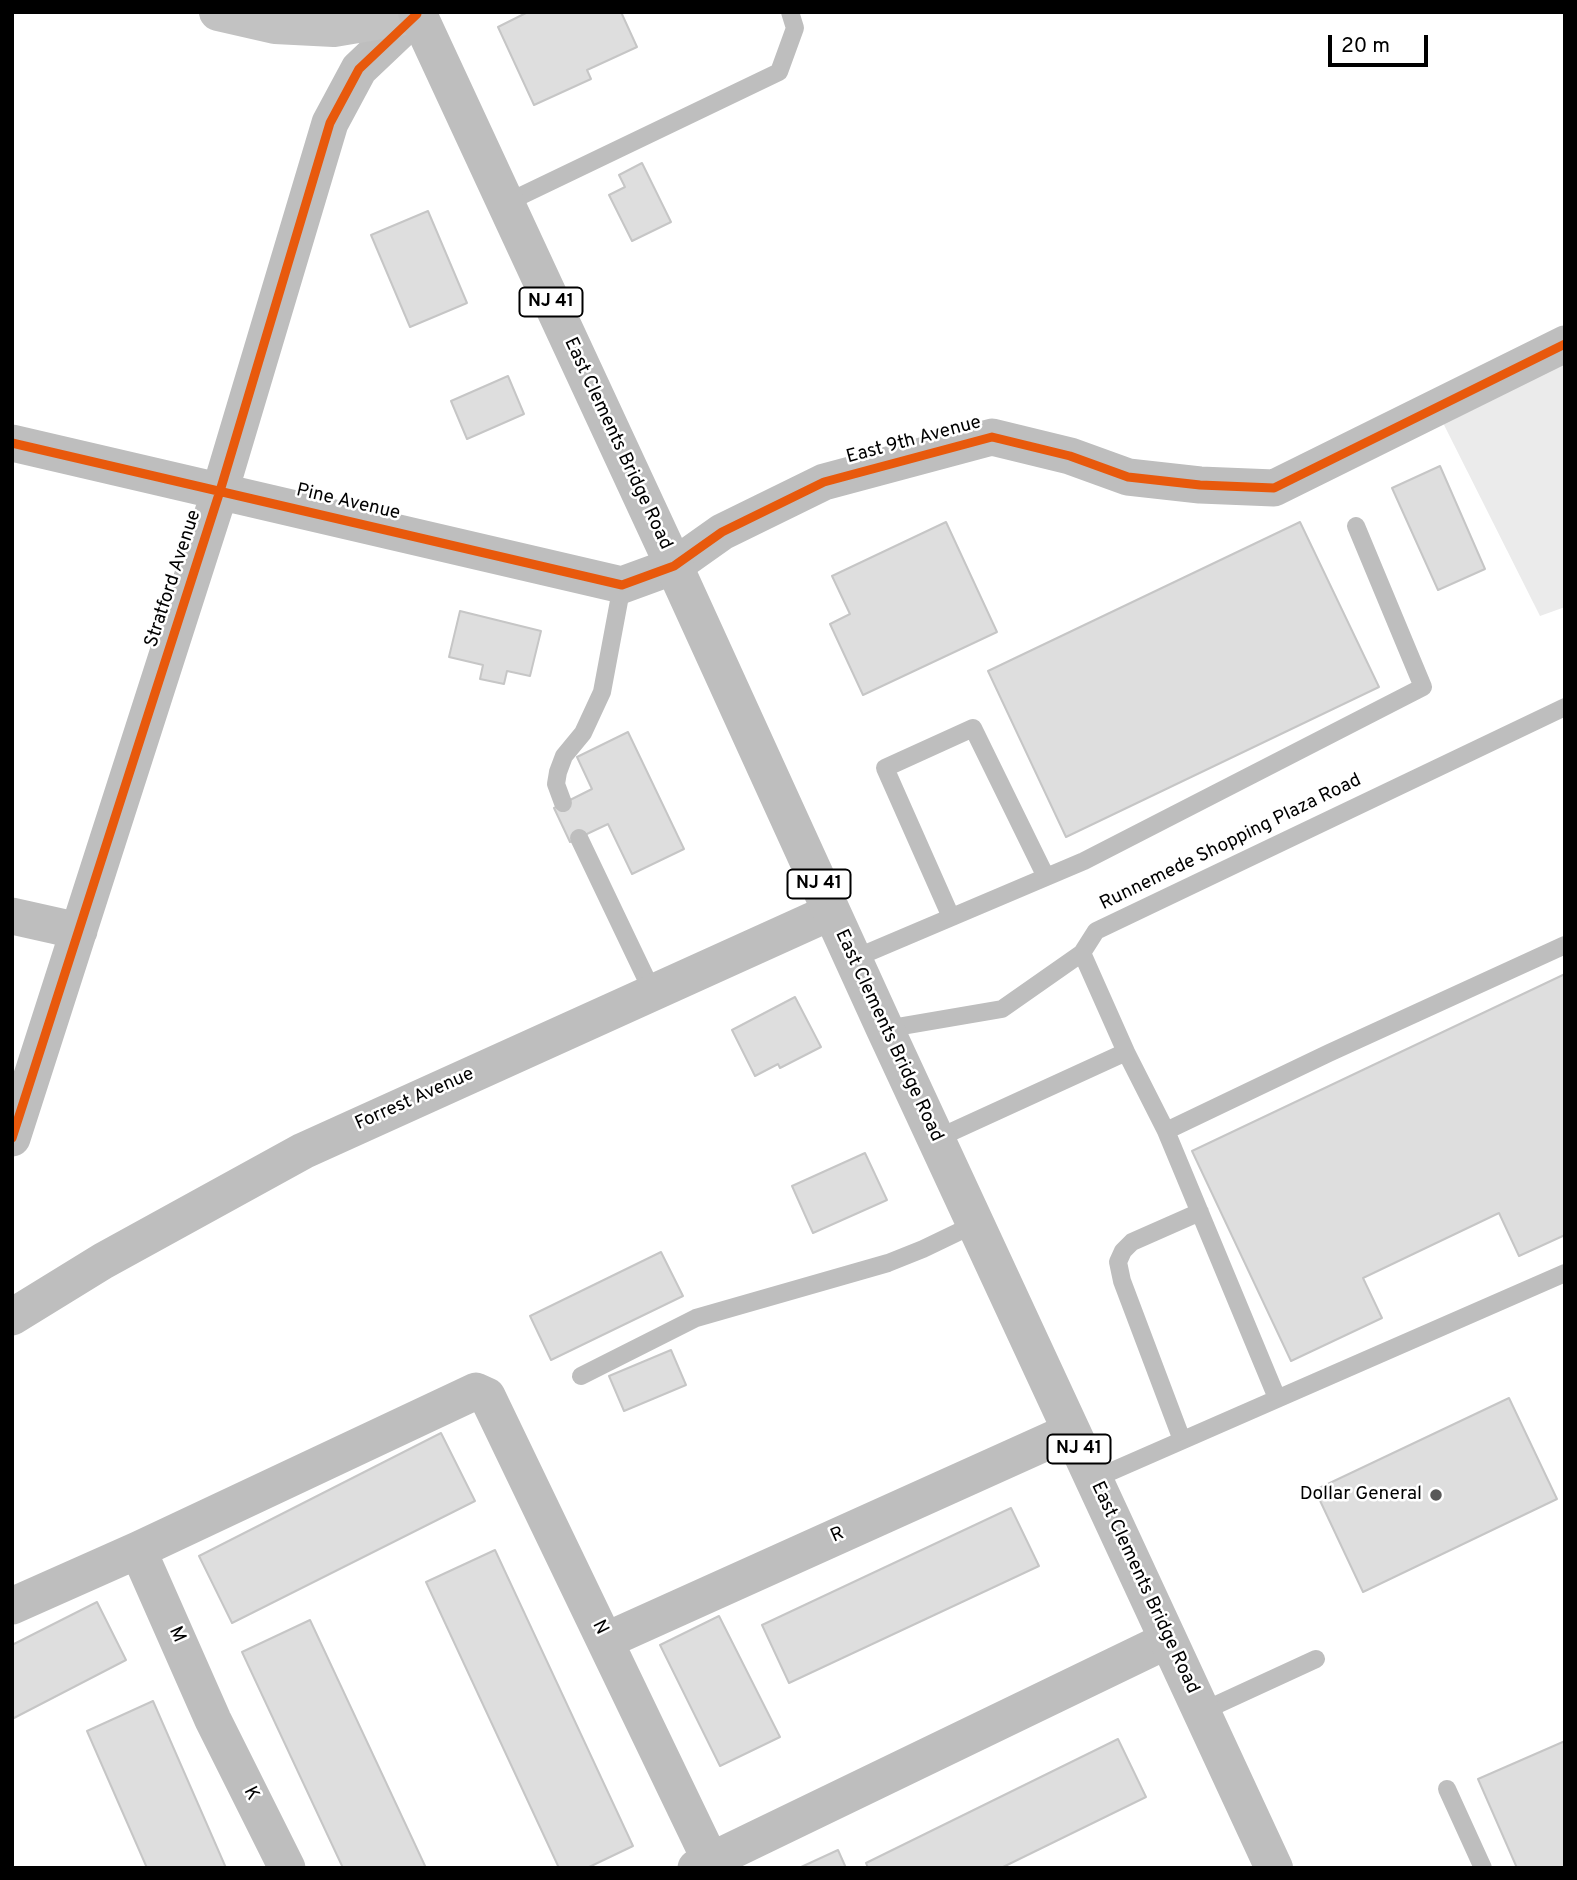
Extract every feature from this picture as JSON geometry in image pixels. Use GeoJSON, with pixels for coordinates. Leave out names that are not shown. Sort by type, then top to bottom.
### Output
{"type":"FeatureCollection","features":[{"type":"Feature","properties":{"kind":"main road","name":"East Clements Bridge Road"},"geometry":{"type":"LineString","coordinates":[[417,13],[1274,1868]]}},
{"type":"Feature","properties":{"kind":"street"},"geometry":{"type":"LineString","coordinates":[[218,12],[275,25],[334,28],[417,13]]}},
{"type":"Feature","properties":{"kind":"street","name":"Stratford Avenue"},"geometry":{"type":"LineString","coordinates":[[12,1139],[220,491],[330,123],[359,69],[417,13]]}},
{"type":"Feature","properties":{"kind":"street","name":"East 9th Avenue"},"geometry":{"type":"LineString","coordinates":[[674,566],[722,532],[824,482],[992,437],[1070,456],[1128,478],[1274,488],[1565,344]]}},
{"type":"Feature","properties":{"kind":"street","name":"Pine Avenue"},"geometry":{"type":"LineString","coordinates":[[12,443],[622,585]]}},
{"type":"Feature","properties":{"kind":"street"},"geometry":{"type":"LineString","coordinates":[[622,585],[674,566]]}},
{"type":"Feature","properties":{"kind":"street","name":"Forrest Avenue"},"geometry":{"type":"LineString","coordinates":[[12,1317],[103,1261],[303,1151],[831,912]]}},
{"type":"Feature","properties":{"kind":"street"},"geometry":{"type":"LineString","coordinates":[[12,916],[79,931]]}},
{"type":"Feature","properties":{"kind":"street","name":"N"},"geometry":{"type":"LineString","coordinates":[[138,1550],[476,1391],[487,1396],[605,1641],[707,1866]]}},
{"type":"Feature","properties":{"kind":"street","name":"R"},"geometry":{"type":"LineString","coordinates":[[605,1641],[1071,1431]]}},
{"type":"Feature","properties":{"kind":"street"},"geometry":{"type":"LineString","coordinates":[[12,1606],[138,1550]]}},
{"type":"Feature","properties":{"kind":"street","name":"M"},"geometry":{"type":"LineString","coordinates":[[138,1550],[214,1720]]}},
{"type":"Feature","properties":{"kind":"street"},"geometry":{"type":"LineString","coordinates":[[707,1866],[1168,1640]]}},
{"type":"Feature","properties":{"kind":"street","name":"K"},"geometry":{"type":"LineString","coordinates":[[214,1720],[287,1868]]}},
{"type":"Feature","properties":{"kind":"lane"},"geometry":{"type":"LineString","coordinates":[[506,203],[779,72],[795,28],[790,12]]}},
{"type":"Feature","properties":{"kind":"lane"},"geometry":{"type":"LineString","coordinates":[[853,959],[1084,861],[1423,687],[1356,526]]}},
{"type":"Feature","properties":{"kind":"lane"},"geometry":{"type":"LineString","coordinates":[[563,803],[556,784],[558,772],[564,756],[583,733],[602,692],[622,585]]}},
{"type":"Feature","properties":{"kind":"lane","name":"Runnemede Shopping Plaza Road"},"geometry":{"type":"LineString","coordinates":[[885,1029],[1003,1009],[1082,953],[1096,931],[1565,707]]}},
{"type":"Feature","properties":{"kind":"lane"},"geometry":{"type":"LineString","coordinates":[[951,917],[886,768],[973,727],[1046,877]]}},
{"type":"Feature","properties":{"kind":"lane"},"geometry":{"type":"LineString","coordinates":[[579,838],[653,993]]}},
{"type":"Feature","properties":{"kind":"lane"},"geometry":{"type":"LineString","coordinates":[[1166,1131],[1565,945]]}},
{"type":"Feature","properties":{"kind":"lane"},"geometry":{"type":"LineString","coordinates":[[1082,953],[1126,1052],[1166,1131],[1277,1398]]}},
{"type":"Feature","properties":{"kind":"lane"},"geometry":{"type":"LineString","coordinates":[[936,1139],[1126,1052]]}},
{"type":"Feature","properties":{"kind":"lane"},"geometry":{"type":"LineString","coordinates":[[1182,1440],[1122,1282],[1118,1262],[1132,1241],[1200,1212]]}},
{"type":"Feature","properties":{"kind":"lane"},"geometry":{"type":"LineString","coordinates":[[581,1376],[696,1318],[888,1263],[975,1224]]}},
{"type":"Feature","properties":{"kind":"lane"},"geometry":{"type":"LineString","coordinates":[[1094,1479],[1565,1273]]}},
{"type":"Feature","properties":{"kind":"lane"},"geometry":{"type":"LineString","coordinates":[[1201,1712],[1316,1659]]}},
{"type":"Feature","properties":{"kind":"lane"},"geometry":{"type":"LineString","coordinates":[[1447,1789],[1483,1868]]}},
{"type":"Feature","properties":{"kind":"shaded area"},"geometry":{"type":"Polygon","coordinates":[[[1565,355],[1565,607],[1540,616],[1434,405],[1565,355]]]}},
{"type":"Feature","properties":{"kind":"building"},"geometry":{"type":"Polygon","coordinates":[[[528,12],[621,12],[637,47],[587,70],[591,79],[534,105],[498,27],[528,12]]]}},
{"type":"Feature","properties":{"kind":"building"},"geometry":{"type":"Polygon","coordinates":[[[642,163],[671,222],[632,241],[609,195],[625,187],[619,175],[642,163]]]}},
{"type":"Feature","properties":{"kind":"building"},"geometry":{"type":"Polygon","coordinates":[[[428,211],[467,303],[410,327],[371,235],[428,211]]]}},
{"type":"Feature","properties":{"kind":"building"},"geometry":{"type":"Polygon","coordinates":[[[508,376],[524,414],[467,439],[451,401],[508,376]]]}},
{"type":"Feature","properties":{"kind":"building"},"geometry":{"type":"Polygon","coordinates":[[[1440,466],[1485,569],[1438,590],[1392,488],[1440,466]]]}},
{"type":"Feature","properties":{"kind":"building"},"geometry":{"type":"Polygon","coordinates":[[[946,522],[997,632],[863,695],[830,624],[850,614],[832,576],[946,522]]]}},
{"type":"Feature","properties":{"kind":"building"},"geometry":{"type":"Polygon","coordinates":[[[1300,522],[1379,687],[1066,837],[988,671],[1300,522]]]}},
{"type":"Feature","properties":{"kind":"building"},"geometry":{"type":"Polygon","coordinates":[[[460,611],[541,631],[530,676],[507,671],[504,684],[480,679],[483,665],[449,657],[460,611]]]}},
{"type":"Feature","properties":{"kind":"building"},"geometry":{"type":"Polygon","coordinates":[[[628,732],[684,849],[632,874],[608,824],[570,842],[554,808],[592,789],[577,757],[628,732]]]}},
{"type":"Feature","properties":{"kind":"building"},"geometry":{"type":"Polygon","coordinates":[[[1565,974],[1565,1235],[1519,1256],[1499,1213],[1363,1278],[1382,1318],[1291,1361],[1192,1151],[1565,974]]]}},
{"type":"Feature","properties":{"kind":"building"},"geometry":{"type":"Polygon","coordinates":[[[795,997],[821,1047],[780,1068],[778,1064],[755,1076],[732,1030],[795,997]]]}},
{"type":"Feature","properties":{"kind":"building"},"geometry":{"type":"Polygon","coordinates":[[[865,1153],[887,1200],[813,1233],[792,1186],[865,1153]]]}},
{"type":"Feature","properties":{"kind":"building"},"geometry":{"type":"Polygon","coordinates":[[[661,1252],[683,1296],[551,1360],[530,1316],[661,1252]]]}},
{"type":"Feature","properties":{"kind":"building"},"geometry":{"type":"Polygon","coordinates":[[[671,1350],[686,1385],[624,1411],[609,1376],[671,1350]]]}},
{"type":"Feature","properties":{"kind":"building","name":"Dollar General"},"geometry":{"type":"Polygon","coordinates":[[[1509,1398],[1557,1499],[1363,1592],[1315,1490],[1509,1398]]]}},
{"type":"Feature","properties":{"kind":"building"},"geometry":{"type":"Polygon","coordinates":[[[441,1433],[475,1501],[232,1623],[199,1556],[441,1433]]]}},
{"type":"Feature","properties":{"kind":"building"},"geometry":{"type":"Polygon","coordinates":[[[1011,1508],[1039,1566],[789,1683],[762,1625],[1011,1508]]]}},
{"type":"Feature","properties":{"kind":"building"},"geometry":{"type":"Polygon","coordinates":[[[495,1550],[633,1846],[587,1868],[559,1868],[426,1582],[495,1550]]]}},
{"type":"Feature","properties":{"kind":"building"},"geometry":{"type":"Polygon","coordinates":[[[97,1602],[126,1660],[12,1719],[12,1645],[97,1602]]]}},
{"type":"Feature","properties":{"kind":"building"},"geometry":{"type":"Polygon","coordinates":[[[719,1616],[780,1737],[720,1766],[660,1645],[719,1616]]]}},
{"type":"Feature","properties":{"kind":"building"},"geometry":{"type":"Polygon","coordinates":[[[310,1620],[426,1868],[343,1868],[242,1652],[310,1620]]]}},
{"type":"Feature","properties":{"kind":"building"},"geometry":{"type":"Polygon","coordinates":[[[153,1701],[226,1868],[147,1868],[87,1731],[153,1701]]]}},
{"type":"Feature","properties":{"kind":"building"},"geometry":{"type":"Polygon","coordinates":[[[1118,1739],[1146,1797],[1001,1868],[868,1868],[866,1863],[1118,1739]]]}},
{"type":"Feature","properties":{"kind":"building"},"geometry":{"type":"Polygon","coordinates":[[[1565,1741],[1565,1868],[1517,1868],[1478,1779],[1565,1741]]]}},
{"type":"Feature","properties":{"kind":"building"},"geometry":{"type":"Polygon","coordinates":[[[838,1850],[846,1868],[799,1868],[838,1850]]]}},
{"type":"Feature","properties":{"kind":"cycle path"},"geometry":{"type":"LineString","coordinates":[[12,1138],[220,491],[330,123],[359,69],[417,14]]}},
{"type":"Feature","properties":{"kind":"cycle path"},"geometry":{"type":"LineString","coordinates":[[12,443],[622,585],[674,566],[722,532],[824,482],[992,437],[1070,456],[1128,477],[1200,485],[1274,488],[1565,344]]}},
{"type":"Feature","properties":{"kind":"place","name":"Dollar General"},"geometry":{"type":"Point","coordinates":[1436,1495]}}]}
